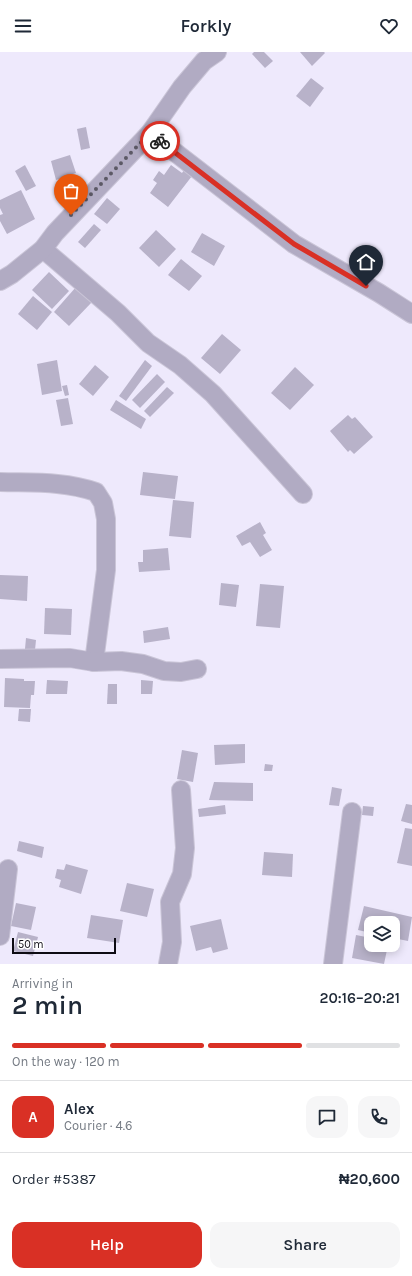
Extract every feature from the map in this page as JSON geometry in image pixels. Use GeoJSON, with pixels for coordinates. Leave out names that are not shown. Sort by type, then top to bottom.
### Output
{"type":"FeatureCollection","features":[{"type":"Feature","properties":{"kind":"street"},"geometry":{"type":"LineString","coordinates":[[0,281],[12,274],[43,250],[55,233],[150,133],[195,71],[204,61],[217,52]]}},
{"type":"Feature","properties":{"kind":"street"},"geometry":{"type":"LineString","coordinates":[[150,133],[294,244],[379,293],[412,314]]}},
{"type":"Feature","properties":{"kind":"street"},"geometry":{"type":"LineString","coordinates":[[43,250],[118,313],[148,343],[180,365],[213,394],[302,494]]}},
{"type":"Feature","properties":{"kind":"street"},"geometry":{"type":"LineString","coordinates":[[0,482],[47,483],[79,486],[96,492],[103,503],[106,519],[106,570],[94,662]]}},
{"type":"Feature","properties":{"kind":"street"},"geometry":{"type":"LineString","coordinates":[[0,659],[70,658],[94,662],[121,661],[143,664],[164,671],[181,672],[196,669]]}},
{"type":"Feature","properties":{"kind":"street"},"geometry":{"type":"LineString","coordinates":[[168,964],[172,942],[170,902],[182,874],[185,848],[181,790]]}},
{"type":"Feature","properties":{"kind":"street"},"geometry":{"type":"LineString","coordinates":[[333,964],[352,812]]}},
{"type":"Feature","properties":{"kind":"street"},"geometry":{"type":"LineString","coordinates":[[0,936],[8,869]]}},
{"type":"Feature","properties":{"kind":"building"},"geometry":{"type":"Polygon","coordinates":[[[254,52],[264,52],[273,61],[265,68],[252,54],[254,52]]]}},
{"type":"Feature","properties":{"kind":"building"},"geometry":{"type":"Polygon","coordinates":[[[300,52],[324,52],[325,53],[312,66],[300,52]]]}},
{"type":"Feature","properties":{"kind":"building"},"geometry":{"type":"Polygon","coordinates":[[[311,78],[324,88],[310,107],[296,96],[311,78]]]}},
{"type":"Feature","properties":{"kind":"building"},"geometry":{"type":"Polygon","coordinates":[[[86,127],[90,148],[81,150],[77,129],[86,127]]]}},
{"type":"Feature","properties":{"kind":"building"},"geometry":{"type":"Polygon","coordinates":[[[70,155],[76,173],[63,180],[62,178],[56,180],[51,161],[70,155]]]}},
{"type":"Feature","properties":{"kind":"building"},"geometry":{"type":"Polygon","coordinates":[[[25,165],[36,186],[26,191],[15,171],[25,165]]]}},
{"type":"Feature","properties":{"kind":"building"},"geometry":{"type":"Polygon","coordinates":[[[171,165],[182,173],[184,170],[192,176],[168,207],[150,193],[157,183],[153,180],[159,171],[164,175],[171,165]]]}},
{"type":"Feature","properties":{"kind":"building"},"geometry":{"type":"Polygon","coordinates":[[[21,190],[35,219],[7,234],[0,221],[0,215],[3,214],[0,208],[0,200],[21,190]]]}},
{"type":"Feature","properties":{"kind":"building"},"geometry":{"type":"Polygon","coordinates":[[[107,198],[120,209],[107,224],[94,214],[107,198]]]}},
{"type":"Feature","properties":{"kind":"building"},"geometry":{"type":"Polygon","coordinates":[[[94,224],[101,230],[85,248],[78,242],[94,224]]]}},
{"type":"Feature","properties":{"kind":"building"},"geometry":{"type":"Polygon","coordinates":[[[156,230],[176,249],[159,267],[139,248],[156,230]]]}},
{"type":"Feature","properties":{"kind":"building"},"geometry":{"type":"Polygon","coordinates":[[[202,233],[225,246],[214,266],[191,252],[202,233]]]}},
{"type":"Feature","properties":{"kind":"building"},"geometry":{"type":"Polygon","coordinates":[[[181,259],[202,276],[189,291],[168,275],[181,259]]]}},
{"type":"Feature","properties":{"kind":"building"},"geometry":{"type":"Polygon","coordinates":[[[49,272],[69,291],[52,309],[32,290],[49,272]]]}},
{"type":"Feature","properties":{"kind":"building"},"geometry":{"type":"Polygon","coordinates":[[[76,287],[92,302],[69,326],[54,312],[76,287]]]}},
{"type":"Feature","properties":{"kind":"building"},"geometry":{"type":"Polygon","coordinates":[[[33,296],[52,312],[37,330],[18,314],[33,296]]]}},
{"type":"Feature","properties":{"kind":"building"},"geometry":{"type":"Polygon","coordinates":[[[222,334],[241,350],[220,374],[201,358],[222,334]]]}},
{"type":"Feature","properties":{"kind":"building"},"geometry":{"type":"Polygon","coordinates":[[[57,360],[62,391],[42,395],[37,364],[57,360]]]}},
{"type":"Feature","properties":{"kind":"building"},"geometry":{"type":"Polygon","coordinates":[[[145,360],[152,366],[126,401],[119,396],[145,360]]]}},
{"type":"Feature","properties":{"kind":"building"},"geometry":{"type":"Polygon","coordinates":[[[95,365],[109,377],[93,396],[79,384],[95,365]]]}},
{"type":"Feature","properties":{"kind":"building"},"geometry":{"type":"Polygon","coordinates":[[[295,367],[314,385],[290,410],[271,393],[295,367]]]}},
{"type":"Feature","properties":{"kind":"building"},"geometry":{"type":"Polygon","coordinates":[[[157,374],[165,382],[140,408],[132,400],[157,374]]]}},
{"type":"Feature","properties":{"kind":"building"},"geometry":{"type":"Polygon","coordinates":[[[67,385],[69,395],[65,396],[62,386],[67,385]]]}},
{"type":"Feature","properties":{"kind":"building"},"geometry":{"type":"Polygon","coordinates":[[[167,387],[174,393],[150,417],[144,411],[167,387]]]}},
{"type":"Feature","properties":{"kind":"building"},"geometry":{"type":"Polygon","coordinates":[[[68,398],[73,424],[61,426],[56,400],[68,398]]]}},
{"type":"Feature","properties":{"kind":"building"},"geometry":{"type":"Polygon","coordinates":[[[116,400],[146,419],[141,429],[110,410],[116,400]]]}},
{"type":"Feature","properties":{"kind":"building"},"geometry":{"type":"Polygon","coordinates":[[[348,415],[352,419],[355,417],[373,437],[354,454],[350,450],[348,452],[330,431],[348,415]]]}},
{"type":"Feature","properties":{"kind":"building"},"geometry":{"type":"Polygon","coordinates":[[[143,472],[178,476],[175,499],[140,495],[143,472]]]}},
{"type":"Feature","properties":{"kind":"building"},"geometry":{"type":"Polygon","coordinates":[[[173,500],[194,502],[191,538],[169,536],[173,500]]]}},
{"type":"Feature","properties":{"kind":"building"},"geometry":{"type":"Polygon","coordinates":[[[260,522],[266,533],[263,535],[272,550],[260,557],[250,542],[242,546],[236,536],[260,522]]]}},
{"type":"Feature","properties":{"kind":"building"},"geometry":{"type":"Polygon","coordinates":[[[168,548],[170,570],[139,572],[138,562],[143,562],[143,550],[168,548]]]}},
{"type":"Feature","properties":{"kind":"building"},"geometry":{"type":"Polygon","coordinates":[[[0,575],[28,576],[27,601],[0,599],[0,575]]]}},
{"type":"Feature","properties":{"kind":"building"},"geometry":{"type":"Polygon","coordinates":[[[221,583],[239,585],[236,607],[219,605],[221,583]]]}},
{"type":"Feature","properties":{"kind":"building"},"geometry":{"type":"Polygon","coordinates":[[[260,584],[284,586],[280,628],[256,626],[260,584]]]}},
{"type":"Feature","properties":{"kind":"building"},"geometry":{"type":"Polygon","coordinates":[[[45,608],[72,609],[71,635],[44,634],[45,608]]]}},
{"type":"Feature","properties":{"kind":"building"},"geometry":{"type":"Polygon","coordinates":[[[168,627],[170,639],[144,643],[143,631],[168,627]]]}},
{"type":"Feature","properties":{"kind":"building"},"geometry":{"type":"Polygon","coordinates":[[[26,638],[36,640],[35,650],[25,649],[26,638]]]}},
{"type":"Feature","properties":{"kind":"building"},"geometry":{"type":"Polygon","coordinates":[[[5,678],[35,681],[34,695],[31,695],[30,708],[4,707],[5,678]]]}},
{"type":"Feature","properties":{"kind":"building"},"geometry":{"type":"Polygon","coordinates":[[[47,680],[68,681],[67,694],[46,694],[47,680]]]}},
{"type":"Feature","properties":{"kind":"building"},"geometry":{"type":"Polygon","coordinates":[[[141,680],[153,681],[152,694],[141,694],[141,680]]]}},
{"type":"Feature","properties":{"kind":"building"},"geometry":{"type":"Polygon","coordinates":[[[108,684],[117,684],[117,704],[107,704],[108,684]]]}},
{"type":"Feature","properties":{"kind":"building"},"geometry":{"type":"Polygon","coordinates":[[[19,709],[31,709],[30,722],[18,721],[19,709]]]}},
{"type":"Feature","properties":{"kind":"building"},"geometry":{"type":"Polygon","coordinates":[[[245,744],[245,763],[215,765],[214,745],[245,744]]]}},
{"type":"Feature","properties":{"kind":"building"},"geometry":{"type":"Polygon","coordinates":[[[182,750],[198,753],[193,782],[177,779],[182,750]]]}},
{"type":"Feature","properties":{"kind":"building"},"geometry":{"type":"Polygon","coordinates":[[[265,764],[273,765],[272,771],[264,771],[265,764]]]}},
{"type":"Feature","properties":{"kind":"building"},"geometry":{"type":"Polygon","coordinates":[[[214,782],[253,783],[253,801],[209,800],[214,782]]]}},
{"type":"Feature","properties":{"kind":"building"},"geometry":{"type":"Polygon","coordinates":[[[332,787],[342,789],[339,806],[329,805],[332,787]]]}},
{"type":"Feature","properties":{"kind":"building"},"geometry":{"type":"Polygon","coordinates":[[[406,804],[412,805],[412,824],[401,821],[406,804]]]}},
{"type":"Feature","properties":{"kind":"building"},"geometry":{"type":"Polygon","coordinates":[[[225,805],[226,814],[199,817],[198,809],[225,805]]]}},
{"type":"Feature","properties":{"kind":"building"},"geometry":{"type":"Polygon","coordinates":[[[363,806],[374,807],[373,816],[362,815],[363,806]]]}},
{"type":"Feature","properties":{"kind":"building"},"geometry":{"type":"Polygon","coordinates":[[[405,828],[412,829],[412,866],[397,863],[405,828]]]}},
{"type":"Feature","properties":{"kind":"building"},"geometry":{"type":"Polygon","coordinates":[[[19,841],[44,847],[42,858],[17,851],[19,841]]]}},
{"type":"Feature","properties":{"kind":"building"},"geometry":{"type":"Polygon","coordinates":[[[264,852],[293,854],[292,877],[262,875],[264,852]]]}},
{"type":"Feature","properties":{"kind":"building"},"geometry":{"type":"Polygon","coordinates":[[[66,864],[88,870],[81,894],[59,887],[61,880],[55,878],[57,869],[64,870],[66,864]]]}},
{"type":"Feature","properties":{"kind":"building"},"geometry":{"type":"Polygon","coordinates":[[[127,883],[154,889],[147,917],[120,911],[127,883]]]}},
{"type":"Feature","properties":{"kind":"building"},"geometry":{"type":"Polygon","coordinates":[[[16,903],[36,907],[31,930],[11,926],[16,903]]]}},
{"type":"Feature","properties":{"kind":"building"},"geometry":{"type":"Polygon","coordinates":[[[364,906],[412,917],[408,941],[400,939],[400,916],[364,916],[364,931],[358,930],[364,906]]]}},
{"type":"Feature","properties":{"kind":"building"},"geometry":{"type":"Polygon","coordinates":[[[91,915],[123,920],[119,943],[87,938],[91,915]]]}},
{"type":"Feature","properties":{"kind":"building"},"geometry":{"type":"Polygon","coordinates":[[[221,919],[228,949],[213,953],[211,947],[196,951],[190,926],[221,919]]]}},
{"type":"Feature","properties":{"kind":"building"},"geometry":{"type":"Polygon","coordinates":[[[18,932],[38,937],[33,956],[13,951],[18,932]]]}},
{"type":"Feature","properties":{"kind":"building"},"geometry":{"type":"Polygon","coordinates":[[[356,935],[364,937],[364,952],[387,952],[384,964],[352,958],[356,935]]]}},
{"type":"Feature","properties":{"kind":"way so far"},"geometry":{"type":"LineString","coordinates":[[71,215],[150,133],[160,141]]}},
{"type":"Feature","properties":{"kind":"route"},"geometry":{"type":"LineString","coordinates":[[160,141],[294,244],[366,286]]}}]}
